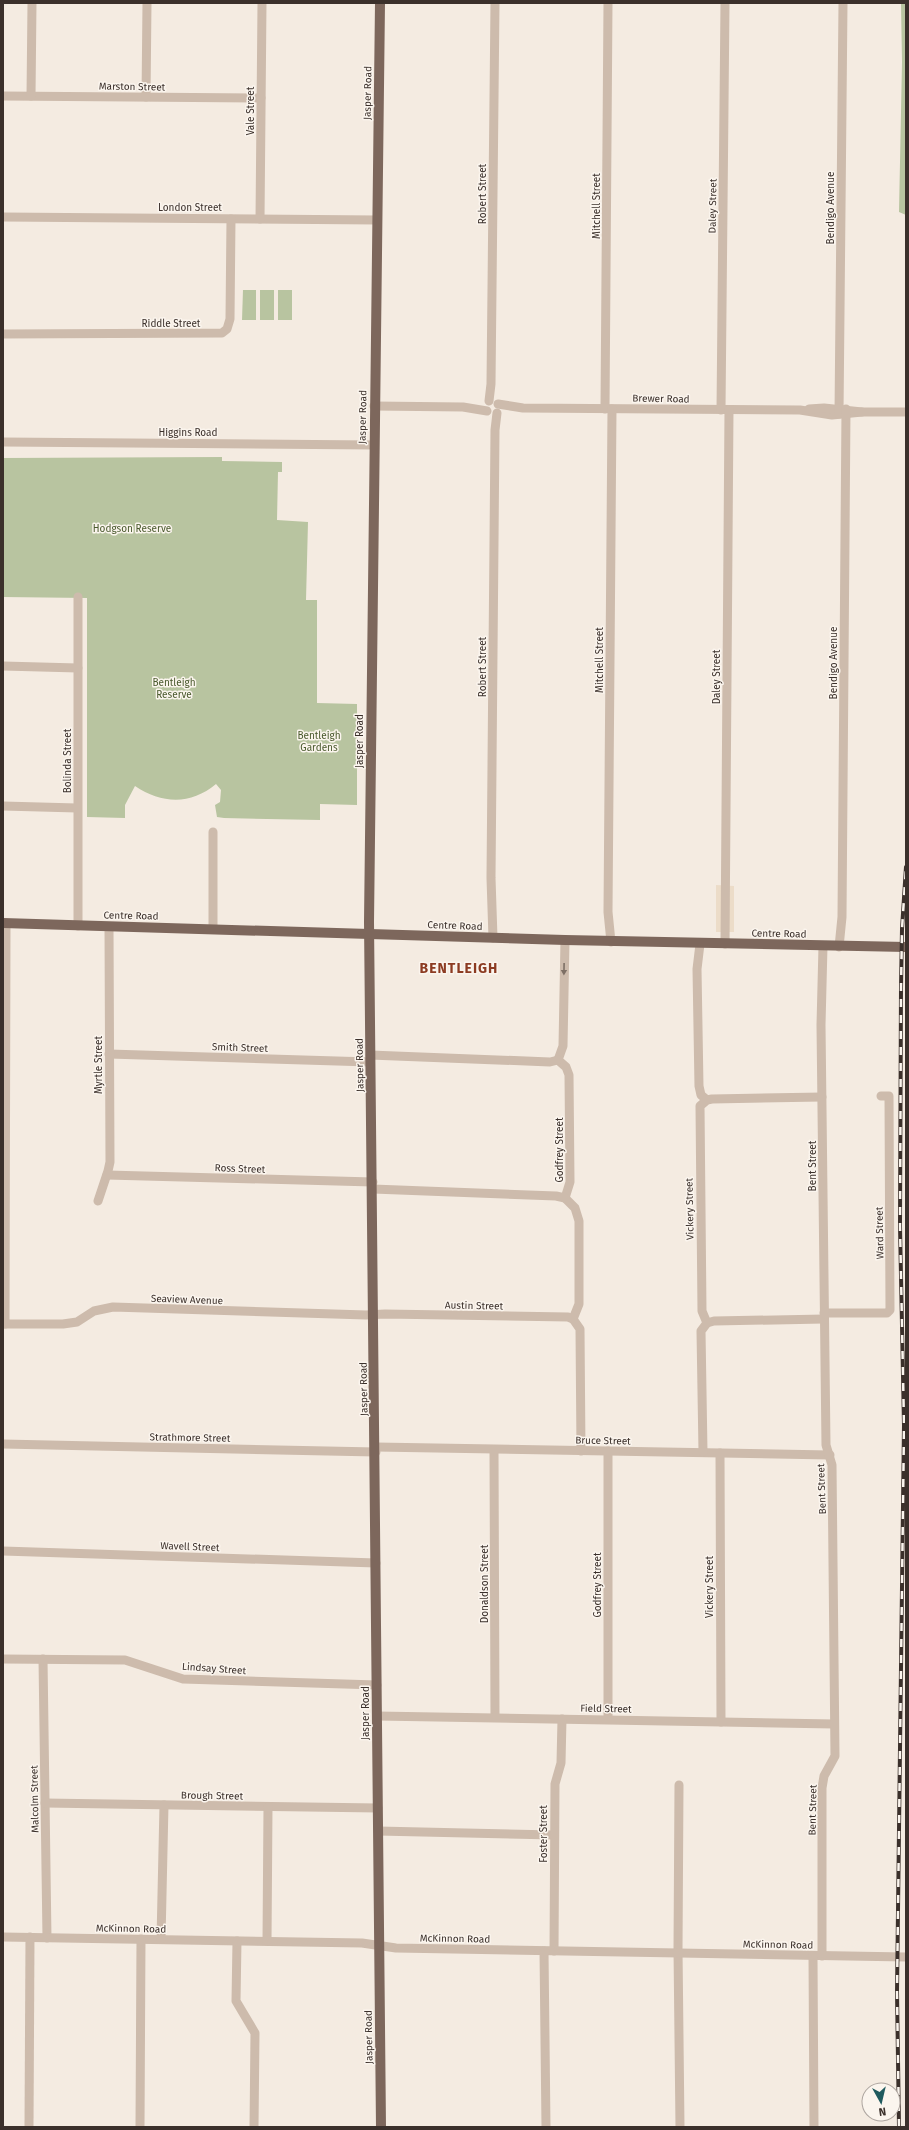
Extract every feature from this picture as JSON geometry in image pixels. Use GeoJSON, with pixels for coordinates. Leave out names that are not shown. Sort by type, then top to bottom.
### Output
{"type":"FeatureCollection","features":[{"type":"Feature","properties":{"kind":"main road","name":"Jasper Road"},"geometry":{"type":"LineString","coordinates":[[380,3],[374,406],[369,934],[376,1449],[381,2127]]}},
{"type":"Feature","properties":{"kind":"main road","name":"Centre Road"},"geometry":{"type":"LineString","coordinates":[[4,923],[608,942],[901,947]]}},
{"type":"Feature","properties":{"kind":"street"},"geometry":{"type":"LineString","coordinates":[[31,96],[32,3]]}},
{"type":"Feature","properties":{"kind":"street"},"geometry":{"type":"LineString","coordinates":[[146,97],[147,3]]}},
{"type":"Feature","properties":{"kind":"street","name":"Vale Street"},"geometry":{"type":"LineString","coordinates":[[260,219],[262,3]]}},
{"type":"Feature","properties":{"kind":"street","name":"Robert Street"},"geometry":{"type":"LineString","coordinates":[[491,938],[495,430],[492,384],[495,3]]}},
{"type":"Feature","properties":{"kind":"street","name":"Mitchell Street"},"geometry":{"type":"LineString","coordinates":[[608,3],[608,942]]}},
{"type":"Feature","properties":{"kind":"street","name":"Daley Street"},"geometry":{"type":"LineString","coordinates":[[725,3],[725,944]]}},
{"type":"Feature","properties":{"kind":"street","name":"Bendigo Avenue"},"geometry":{"type":"LineString","coordinates":[[842,947],[845,930],[842,917],[843,3]]}},
{"type":"Feature","properties":{"kind":"street","name":"Marston Street"},"geometry":{"type":"LineString","coordinates":[[3,96],[261,98]]}},
{"type":"Feature","properties":{"kind":"street","name":"London Street"},"geometry":{"type":"LineString","coordinates":[[3,216],[377,220]]}},
{"type":"Feature","properties":{"kind":"street","name":"Riddle Street"},"geometry":{"type":"LineString","coordinates":[[3,334],[222,333],[227,328],[230,319],[231,218]]}},
{"type":"Feature","properties":{"kind":"street","name":"Brewer Road"},"geometry":{"type":"LineString","coordinates":[[374,406],[725,410],[800,410],[812,408],[862,412],[906,412]]}},
{"type":"Feature","properties":{"kind":"street","name":"Higgins Road"},"geometry":{"type":"LineString","coordinates":[[3,442],[374,445]]}},
{"type":"Feature","properties":{"kind":"street","name":"Bolinda Street"},"geometry":{"type":"LineString","coordinates":[[78,597],[78,926]]}},
{"type":"Feature","properties":{"kind":"street"},"geometry":{"type":"LineString","coordinates":[[3,666],[78,668]]}},
{"type":"Feature","properties":{"kind":"street"},"geometry":{"type":"LineString","coordinates":[[3,806],[78,808]]}},
{"type":"Feature","properties":{"kind":"street"},"geometry":{"type":"LineString","coordinates":[[213,832],[214,929]]}},
{"type":"Feature","properties":{"kind":"street"},"geometry":{"type":"LineString","coordinates":[[4,923],[4,1324]]}},
{"type":"Feature","properties":{"kind":"street","name":"Myrtle Street"},"geometry":{"type":"LineString","coordinates":[[98,1201],[110,1162],[109,926]]}},
{"type":"Feature","properties":{"kind":"street"},"geometry":{"type":"LineString","coordinates":[[558,1060],[562,1055],[564,1046],[564,940]]}},
{"type":"Feature","properties":{"kind":"street"},"geometry":{"type":"LineString","coordinates":[[697,944],[699,1086],[701,1095],[707,1100],[822,1097]]}},
{"type":"Feature","properties":{"kind":"street","name":"Bent Street"},"geometry":{"type":"LineString","coordinates":[[814,2127],[822,1784],[824,1776],[834,1760],[832,1465],[826,1445],[821,946]]}},
{"type":"Feature","properties":{"kind":"street","name":"Smith Street"},"geometry":{"type":"LineString","coordinates":[[109,1054],[550,1062],[558,1060]]}},
{"type":"Feature","properties":{"kind":"street","name":"Godfrey Street"},"geometry":{"type":"LineString","coordinates":[[558,1060],[566,1067],[569,1076],[570,1182],[565,1198]]}},
{"type":"Feature","properties":{"kind":"street","name":"Ward Street"},"geometry":{"type":"LineString","coordinates":[[707,1323],[714,1321],[887,1313],[890,1310],[889,1096],[881,1096]]}},
{"type":"Feature","properties":{"kind":"street","name":"Vickery Street"},"geometry":{"type":"LineString","coordinates":[[707,1100],[700,1106],[699,1113],[702,1311],[707,1323]]}},
{"type":"Feature","properties":{"kind":"street","name":"Ross Street"},"geometry":{"type":"LineString","coordinates":[[107,1175],[373,1186],[556,1196],[565,1198]]}},
{"type":"Feature","properties":{"kind":"street"},"geometry":{"type":"LineString","coordinates":[[565,1198],[574,1208],[578,1221],[579,1304],[573,1319],[580,1329],[581,1451]]}},
{"type":"Feature","properties":{"kind":"street","name":"Seaview Avenue"},"geometry":{"type":"LineString","coordinates":[[4,1324],[63,1324],[76,1322],[94,1311],[113,1307],[374,1315]]}},
{"type":"Feature","properties":{"kind":"street","name":"Austin Street"},"geometry":{"type":"LineString","coordinates":[[374,1315],[568,1317],[573,1319]]}},
{"type":"Feature","properties":{"kind":"street"},"geometry":{"type":"LineString","coordinates":[[703,1452],[701,1331],[707,1323]]}},
{"type":"Feature","properties":{"kind":"street","name":"Strathmore Street"},"geometry":{"type":"LineString","coordinates":[[3,1444],[376,1449]]}},
{"type":"Feature","properties":{"kind":"street","name":"Bruce Street"},"geometry":{"type":"LineString","coordinates":[[376,1449],[703,1452],[830,1455]]}},
{"type":"Feature","properties":{"kind":"street","name":"Donaldson Street"},"geometry":{"type":"LineString","coordinates":[[494,1450],[496,1717]]}},
{"type":"Feature","properties":{"kind":"street","name":"Godfrey Street"},"geometry":{"type":"LineString","coordinates":[[608,1451],[608,1719]]}},
{"type":"Feature","properties":{"kind":"street","name":"Vickery Street"},"geometry":{"type":"LineString","coordinates":[[720,1453],[721,1722]]}},
{"type":"Feature","properties":{"kind":"street","name":"Wavell Street"},"geometry":{"type":"LineString","coordinates":[[3,1551],[376,1563]]}},
{"type":"Feature","properties":{"kind":"street","name":"Lindsay Street"},"geometry":{"type":"LineString","coordinates":[[3,1659],[125,1660],[183,1679],[377,1685]]}},
{"type":"Feature","properties":{"kind":"street","name":"Malcolm Street"},"geometry":{"type":"LineString","coordinates":[[43,1659],[47,1938]]}},
{"type":"Feature","properties":{"kind":"street","name":"Field Street"},"geometry":{"type":"LineString","coordinates":[[377,1716],[834,1724]]}},
{"type":"Feature","properties":{"kind":"street","name":"Foster Street"},"geometry":{"type":"LineString","coordinates":[[554,1951],[555,1784],[561,1763],[562,1719]]}},
{"type":"Feature","properties":{"kind":"street"},"geometry":{"type":"LineString","coordinates":[[679,1785],[678,1953],[680,2127]]}},
{"type":"Feature","properties":{"kind":"street","name":"Brough Street"},"geometry":{"type":"LineString","coordinates":[[45,1803],[378,1808]]}},
{"type":"Feature","properties":{"kind":"street"},"geometry":{"type":"LineString","coordinates":[[161,1940],[164,1805]]}},
{"type":"Feature","properties":{"kind":"street"},"geometry":{"type":"LineString","coordinates":[[267,1941],[268,1807]]}},
{"type":"Feature","properties":{"kind":"street"},"geometry":{"type":"LineString","coordinates":[[378,1831],[554,1835]]}},
{"type":"Feature","properties":{"kind":"street","name":"McKinnon Road"},"geometry":{"type":"LineString","coordinates":[[3,1937],[362,1943],[379,1946],[544,1951],[906,1957]]}},
{"type":"Feature","properties":{"kind":"street"},"geometry":{"type":"LineString","coordinates":[[29,2127],[30,1938]]}},
{"type":"Feature","properties":{"kind":"street"},"geometry":{"type":"LineString","coordinates":[[140,2127],[141,1939]]}},
{"type":"Feature","properties":{"kind":"street"},"geometry":{"type":"LineString","coordinates":[[237,1941],[236,2001],[255,2033],[254,2127]]}},
{"type":"Feature","properties":{"kind":"street"},"geometry":{"type":"LineString","coordinates":[[544,1951],[546,2127]]}},
{"type":"Feature","properties":{"kind":"green space"},"geometry":{"type":"Polygon","coordinates":[[[901,3],[905,3],[906,215],[899,212],[902,62],[901,3]]]}},
{"type":"Feature","properties":{"kind":"green space"},"geometry":{"type":"Polygon","coordinates":[[[243,290],[256,290],[256,320],[242,320],[243,290]]]}},
{"type":"Feature","properties":{"kind":"green space"},"geometry":{"type":"Polygon","coordinates":[[[260,290],[274,290],[274,320],[260,320],[260,290]]]}},
{"type":"Feature","properties":{"kind":"green space"},"geometry":{"type":"Polygon","coordinates":[[[278,290],[292,290],[292,320],[278,320],[278,290]]]}},
{"type":"Feature","properties":{"kind":"green space"},"geometry":{"type":"Polygon","coordinates":[[[222,457],[222,461],[282,462],[282,472],[278,472],[277,520],[308,522],[306,600],[317,600],[317,703],[357,704],[357,805],[320,804],[320,820],[224,818],[217,817],[215,805],[220,802],[221,790],[216,784],[197,796],[176,800],[156,796],[135,786],[125,805],[125,818],[87,817],[87,598],[3,597],[3,458],[222,457]]]}},
{"type":"Feature","properties":{"kind":"shaded area"},"geometry":{"type":"Polygon","coordinates":[[[716,885],[734,886],[734,932],[716,932],[716,885]]]}},
{"type":"Feature","properties":{"kind":"railway"},"geometry":{"type":"LineString","coordinates":[[899,2127],[897,1992],[904,1425],[900,1226],[901,988],[902,929],[906,867]]}},
{"type":"Feature","properties":{"kind":"district","name":"BENTLEIGH"},"geometry":{"type":"Point","coordinates":[459,968]}},
{"type":"Feature","properties":{"kind":"park label","name":"Hodgson Reserve"},"geometry":{"type":"Point","coordinates":[132,528]}},
{"type":"Feature","properties":{"kind":"park label","name":"Bentleigh Reserve"},"geometry":{"type":"Point","coordinates":[174,688]}},
{"type":"Feature","properties":{"kind":"park label","name":"Bentleigh Gardens"},"geometry":{"type":"Point","coordinates":[319,740]}}]}
